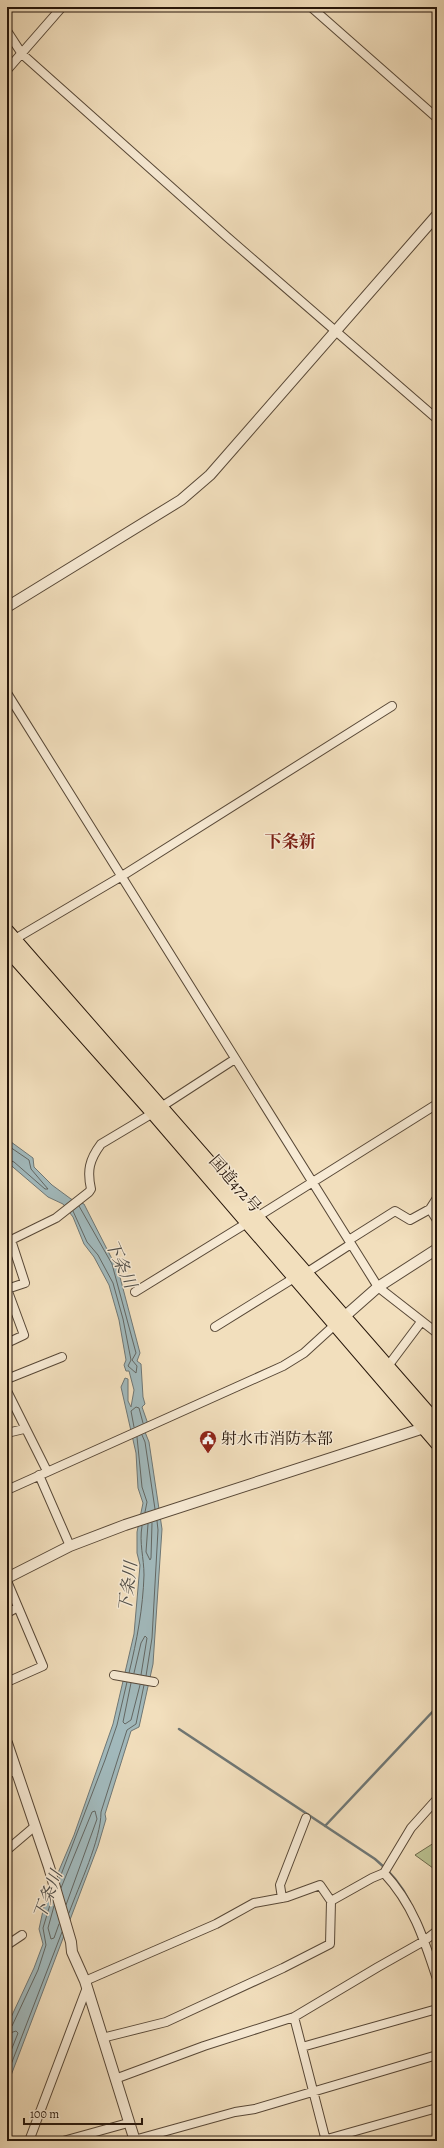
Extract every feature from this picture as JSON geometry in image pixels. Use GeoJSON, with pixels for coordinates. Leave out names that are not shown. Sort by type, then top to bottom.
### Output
{"type":"FeatureCollection","features":[{"type":"Feature","properties":{"kind":"highway","name":"国道472号"},"geometry":{"type":"LineString","coordinates":[[10,940],[340,1321],[437,1443]]}},
{"type":"Feature","properties":{"kind":"highway","name":"国道472号"},"geometry":{"type":"LineString","coordinates":[[340,1321],[388,1366],[437,1424]]}},
{"type":"Feature","properties":{"kind":"street"},"geometry":{"type":"LineString","coordinates":[[7,70],[62,7]]}},
{"type":"Feature","properties":{"kind":"street"},"geometry":{"type":"LineString","coordinates":[[311,7],[437,118]]}},
{"type":"Feature","properties":{"kind":"street"},"geometry":{"type":"LineString","coordinates":[[7,31],[22,54],[437,419]]}},
{"type":"Feature","properties":{"kind":"street"},"geometry":{"type":"LineString","coordinates":[[7,607],[181,500],[193,491],[210,475],[437,216]]}},
{"type":"Feature","properties":{"kind":"street"},"geometry":{"type":"LineString","coordinates":[[7,693],[378,1287],[437,1333]]}},
{"type":"Feature","properties":{"kind":"street"},"geometry":{"type":"LineString","coordinates":[[10,940],[122,876],[392,706]]}},
{"type":"Feature","properties":{"kind":"street"},"geometry":{"type":"LineString","coordinates":[[7,1343],[24,1334],[7,1289],[25,1283],[9,1241],[56,1218],[89,1192],[91,1189],[88,1172],[95,1152],[101,1144],[157,1110],[235,1059]]}},
{"type":"Feature","properties":{"kind":"street"},"geometry":{"type":"LineString","coordinates":[[134,1292],[437,1104]]}},
{"type":"Feature","properties":{"kind":"street"},"geometry":{"type":"LineString","coordinates":[[215,1327],[300,1275],[395,1211],[410,1220],[430,1209],[437,1198]]}},
{"type":"Feature","properties":{"kind":"street"},"geometry":{"type":"LineString","coordinates":[[430,1209],[437,1220]]}},
{"type":"Feature","properties":{"kind":"street"},"geometry":{"type":"LineString","coordinates":[[7,1490],[283,1366],[304,1353],[378,1287],[437,1249]]}},
{"type":"Feature","properties":{"kind":"street"},"geometry":{"type":"LineString","coordinates":[[388,1366],[421,1322]]}},
{"type":"Feature","properties":{"kind":"street"},"geometry":{"type":"LineString","coordinates":[[7,1378],[62,1357]]}},
{"type":"Feature","properties":{"kind":"street"},"geometry":{"type":"LineString","coordinates":[[7,1391],[43,1473],[70,1546]]}},
{"type":"Feature","properties":{"kind":"street"},"geometry":{"type":"LineString","coordinates":[[7,1578],[70,1546],[125,1525],[437,1424]]}},
{"type":"Feature","properties":{"kind":"street"},"geometry":{"type":"LineString","coordinates":[[7,1433],[24,1429]]}},
{"type":"Feature","properties":{"kind":"street"},"geometry":{"type":"LineString","coordinates":[[7,1581],[43,1666],[7,1682]]}},
{"type":"Feature","properties":{"kind":"street"},"geometry":{"type":"LineString","coordinates":[[7,1612],[18,1606]]}},
{"type":"Feature","properties":{"kind":"street"},"geometry":{"type":"LineString","coordinates":[[115,1675],[154,1682]]}},
{"type":"Feature","properties":{"kind":"street"},"geometry":{"type":"LineString","coordinates":[[7,1743],[50,1871],[71,1942],[72,1952],[85,1985],[135,2141],[235,2112],[254,2109],[314,2090],[437,2055]]}},
{"type":"Feature","properties":{"kind":"street"},"geometry":{"type":"LineString","coordinates":[[7,1774],[17,1770]]}},
{"type":"Feature","properties":{"kind":"street"},"geometry":{"type":"LineString","coordinates":[[331,1902],[384,1873],[411,1828],[437,1799]]}},
{"type":"Feature","properties":{"kind":"street"},"geometry":{"type":"LineString","coordinates":[[282,1898],[280,1885],[306,1818]]}},
{"type":"Feature","properties":{"kind":"street"},"geometry":{"type":"LineString","coordinates":[[7,1850],[34,1827]]}},
{"type":"Feature","properties":{"kind":"street"},"geometry":{"type":"LineString","coordinates":[[384,1873],[400,1890],[424,1941],[437,1979]]}},
{"type":"Feature","properties":{"kind":"street"},"geometry":{"type":"LineString","coordinates":[[29,2141],[85,1985],[216,1924],[254,1903],[282,1898],[320,1886],[331,1902],[330,1944],[283,1968],[166,2022],[102,2038]]}},
{"type":"Feature","properties":{"kind":"street"},"geometry":{"type":"LineString","coordinates":[[115,2080],[204,2046],[294,2017],[437,1932]]}},
{"type":"Feature","properties":{"kind":"street"},"geometry":{"type":"LineString","coordinates":[[7,1945],[22,1935]]}},
{"type":"Feature","properties":{"kind":"street"},"geometry":{"type":"LineString","coordinates":[[302,2047],[437,2010]]}},
{"type":"Feature","properties":{"kind":"street"},"geometry":{"type":"LineString","coordinates":[[294,2017],[314,2090],[324,2140],[437,2108]]}},
{"type":"Feature","properties":{"kind":"street"},"geometry":{"type":"LineString","coordinates":[[63,2141],[78,2139],[128,2123]]}},
{"type":"Feature","properties":{"kind":"green space"},"geometry":{"type":"Polygon","coordinates":[[[437,1841],[437,1871],[415,1855],[437,1841]]]}},
{"type":"Feature","properties":{"kind":"water"},"geometry":{"type":"Polygon","coordinates":[[[7,1139],[33,1158],[34,1167],[52,1185],[71,1199],[84,1204],[111,1257],[116,1262],[140,1353],[137,1361],[141,1364],[143,1397],[145,1404],[142,1407],[148,1424],[145,1432],[149,1442],[162,1529],[153,1664],[139,1727],[131,1731],[105,1814],[106,1819],[98,1846],[7,2086],[7,2026],[34,1968],[43,1944],[39,1929],[44,1906],[74,1835],[113,1724],[134,1634],[140,1565],[137,1553],[137,1532],[143,1503],[138,1488],[136,1453],[121,1387],[125,1378],[128,1379],[128,1401],[131,1407],[134,1390],[129,1371],[126,1371],[124,1365],[126,1360],[119,1320],[109,1285],[94,1257],[84,1244],[73,1217],[63,1204],[48,1197],[7,1162],[7,1139]]]}},
{"type":"Feature","properties":{"kind":"waterway"},"geometry":{"type":"LineString","coordinates":[[325,1826],[437,1707]]}},
{"type":"Feature","properties":{"kind":"waterway"},"geometry":{"type":"LineString","coordinates":[[179,1729],[375,1859],[395,1879],[410,1902]]}},
{"type":"Feature","properties":{"kind":"place","name":"射水市消防本部"},"geometry":{"type":"Point","coordinates":[208,1454]}},
{"type":"Feature","properties":{"kind":"district","name":"下条新"},"geometry":{"type":"Point","coordinates":[290,841]}},
{"type":"Feature","properties":{"kind":"water label","name":"下条川"},"geometry":{"type":"Point","coordinates":[121,1264]}},
{"type":"Feature","properties":{"kind":"water label","name":"下条川"},"geometry":{"type":"Point","coordinates":[128,1587]}},
{"type":"Feature","properties":{"kind":"water label","name":"下条川"},"geometry":{"type":"Point","coordinates":[48,1895]}}]}
